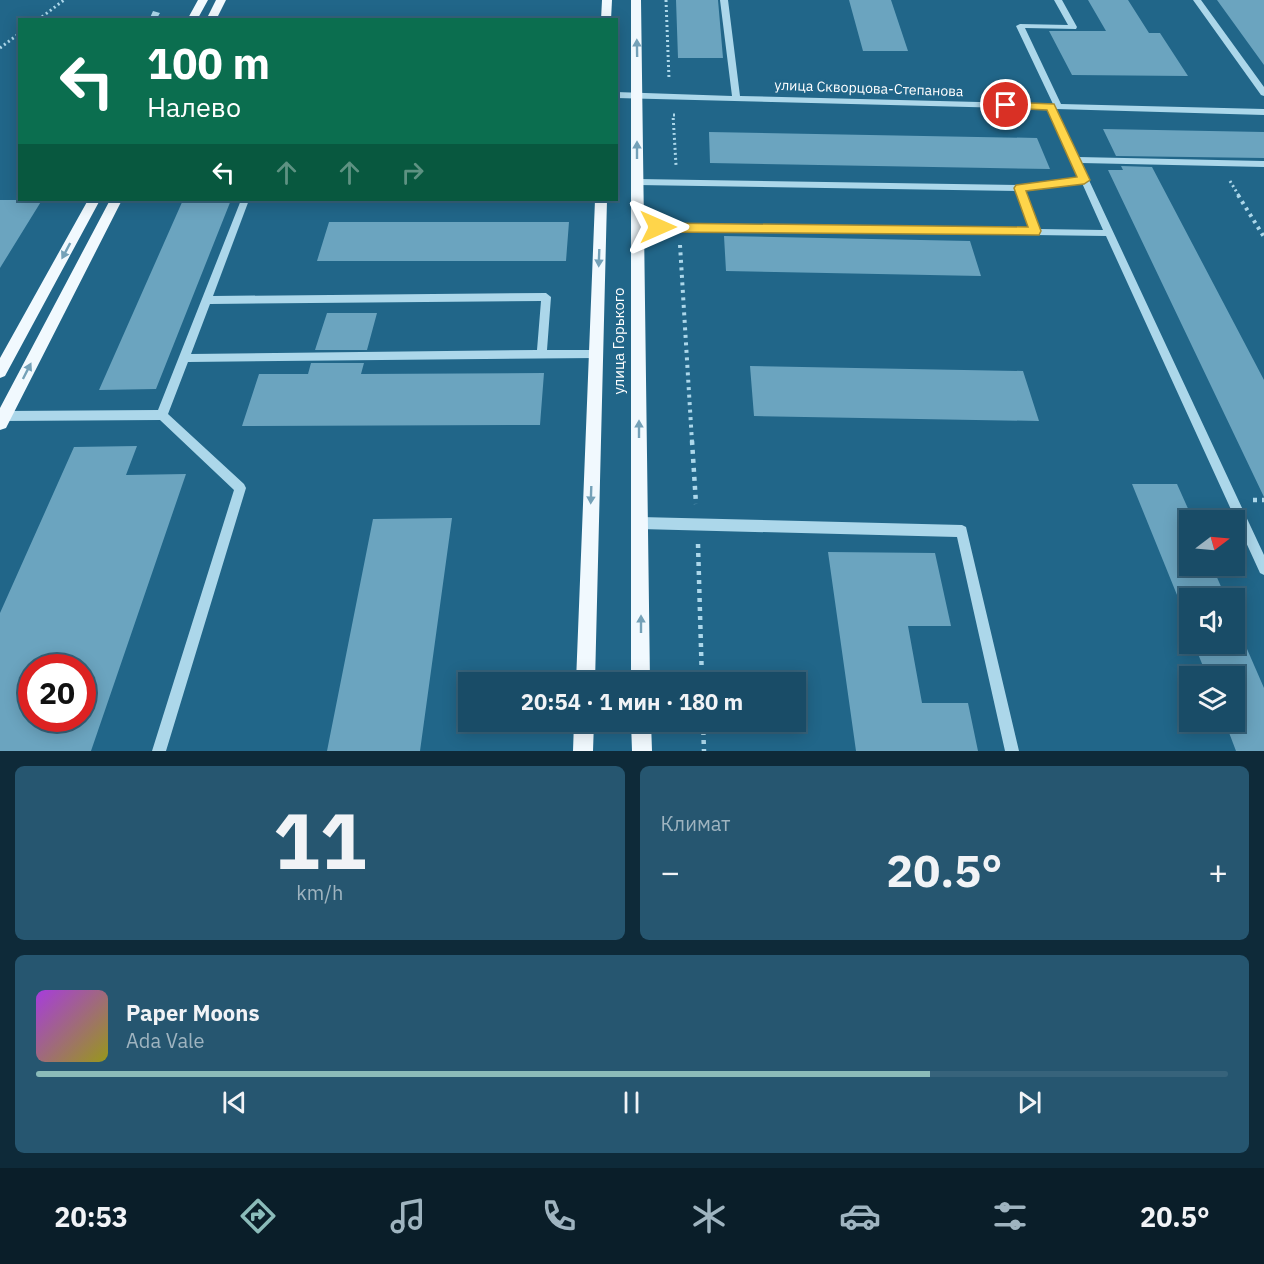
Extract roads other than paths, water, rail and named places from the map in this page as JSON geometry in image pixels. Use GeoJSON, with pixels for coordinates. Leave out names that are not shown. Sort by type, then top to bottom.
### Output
{"type":"FeatureCollection","features":[{"type":"Feature","properties":{"kind":"main road"},"geometry":{"type":"LineString","coordinates":[[193,18],[203,0]]}},
{"type":"Feature","properties":{"kind":"main road"},"geometry":{"type":"LineString","coordinates":[[212,18],[221,0]]}},
{"type":"Feature","properties":{"kind":"main road"},"geometry":{"type":"LineString","coordinates":[[606,18],[607,0]]}},
{"type":"Feature","properties":{"kind":"main road","name":"улица Горького"},"geometry":{"type":"LineString","coordinates":[[636,0],[641,672]]}},
{"type":"Feature","properties":{"kind":"main road"},"geometry":{"type":"LineString","coordinates":[[0,372],[93,201]]}},
{"type":"Feature","properties":{"kind":"main road"},"geometry":{"type":"LineString","coordinates":[[2,420],[116,201]]}},
{"type":"Feature","properties":{"kind":"main road","name":"улица Горького"},"geometry":{"type":"LineString","coordinates":[[585,672],[601,201]]}},
{"type":"Feature","properties":{"kind":"main road"},"geometry":{"type":"LineString","coordinates":[[583,751],[584,732]]}},
{"type":"Feature","properties":{"kind":"main road"},"geometry":{"type":"LineString","coordinates":[[641,732],[642,751]]}},
{"type":"Feature","properties":{"kind":"street"},"geometry":{"type":"LineString","coordinates":[[724,0],[736,98]]}},
{"type":"Feature","properties":{"kind":"street"},"geometry":{"type":"LineString","coordinates":[[1058,0],[1073,27],[1020,26],[1075,160],[1264,569]]}},
{"type":"Feature","properties":{"kind":"street"},"geometry":{"type":"LineString","coordinates":[[1197,0],[1264,93]]}},
{"type":"Feature","properties":{"kind":"street","name":"улица Скворцова-Степанова"},"geometry":{"type":"LineString","coordinates":[[618,95],[1264,112]]}},
{"type":"Feature","properties":{"kind":"street"},"geometry":{"type":"LineString","coordinates":[[1075,160],[1264,164]]}},
{"type":"Feature","properties":{"kind":"street"},"geometry":{"type":"LineString","coordinates":[[638,182],[1020,188],[1084,180]]}},
{"type":"Feature","properties":{"kind":"street"},"geometry":{"type":"LineString","coordinates":[[1020,188],[1035,231]]}},
{"type":"Feature","properties":{"kind":"street"},"geometry":{"type":"LineString","coordinates":[[162,415],[245,201]]}},
{"type":"Feature","properties":{"kind":"street"},"geometry":{"type":"LineString","coordinates":[[638,227],[1109,233]]}},
{"type":"Feature","properties":{"kind":"street"},"geometry":{"type":"LineString","coordinates":[[206,300],[546,297],[542,354]]}},
{"type":"Feature","properties":{"kind":"street"},"geometry":{"type":"LineString","coordinates":[[183,357],[596,354]]}},
{"type":"Feature","properties":{"kind":"street"},"geometry":{"type":"LineString","coordinates":[[2,420],[162,415],[240,488],[159,751]]}},
{"type":"Feature","properties":{"kind":"street"},"geometry":{"type":"LineString","coordinates":[[640,523],[962,531],[1012,751]]}}]}
